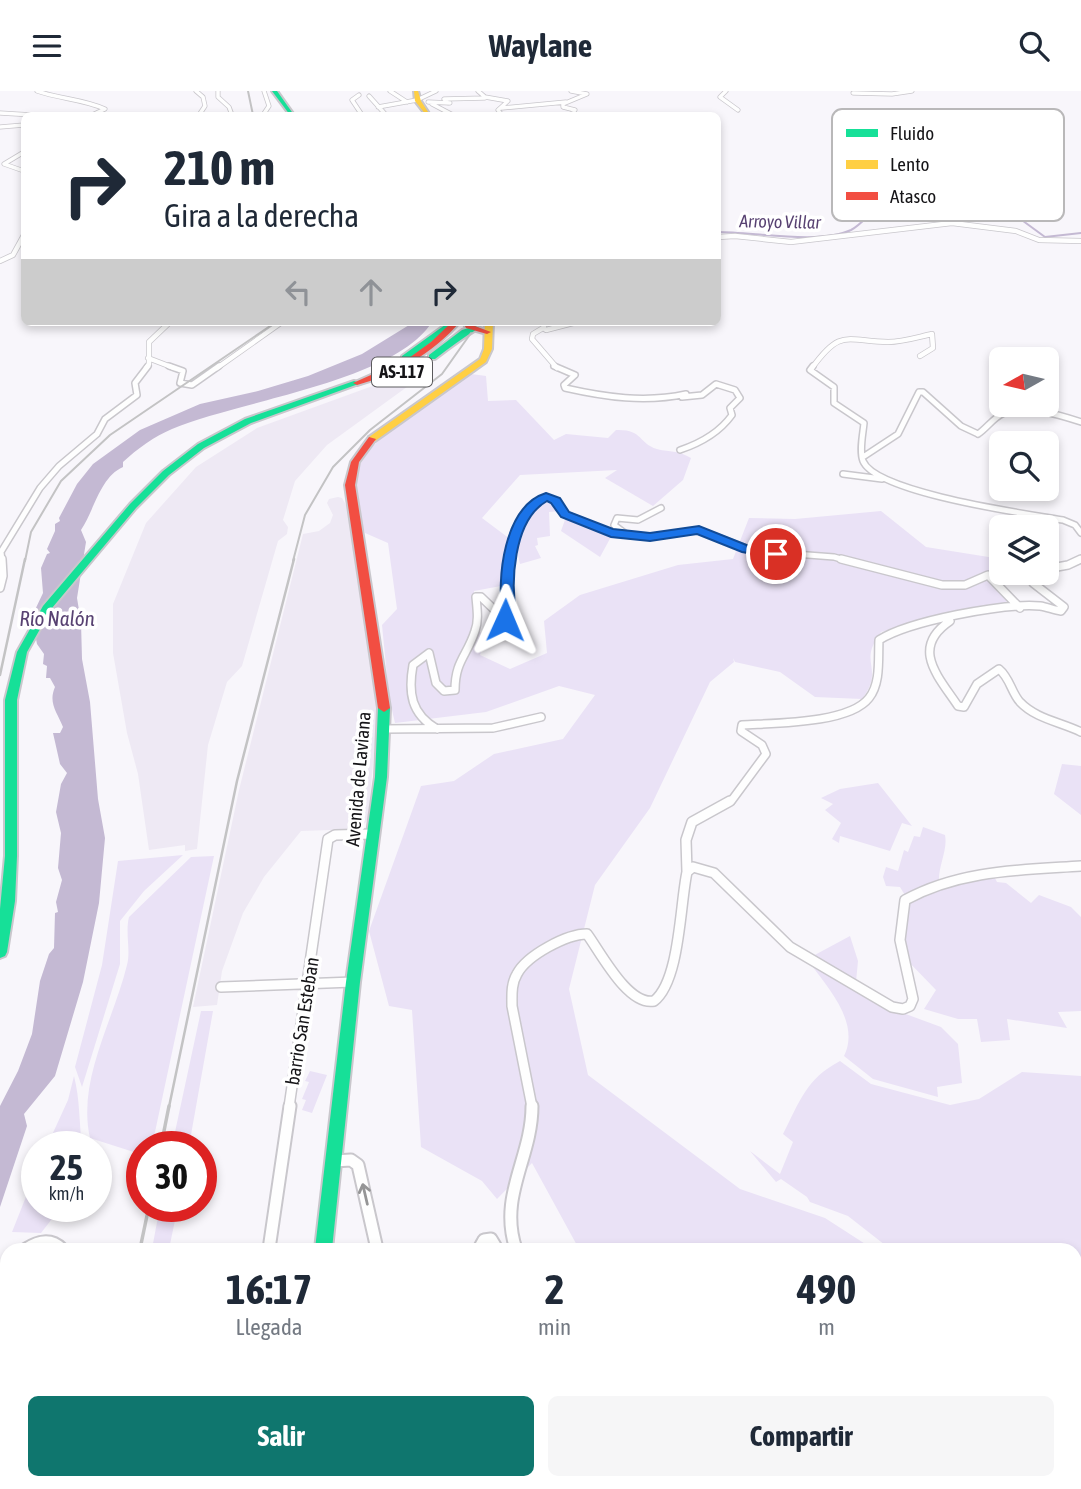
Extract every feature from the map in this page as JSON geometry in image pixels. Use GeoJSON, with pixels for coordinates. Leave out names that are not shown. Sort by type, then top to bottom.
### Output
{"type":"FeatureCollection","features":[{"type":"Feature","properties":{"kind":"main road"},"geometry":{"type":"LineString","coordinates":[[274,91],[290,112]]}},
{"type":"Feature","properties":{"kind":"main road","name":"AS-117"},"geometry":{"type":"LineString","coordinates":[[0,953],[8,901],[11,700],[17,664],[48,606],[150,487],[181,460],[226,432],[382,370],[450,326]]}},
{"type":"Feature","properties":{"kind":"main road","name":"AS-117"},"geometry":{"type":"LineString","coordinates":[[296,402],[382,375],[413,361],[436,345],[453,326]]}},
{"type":"Feature","properties":{"kind":"main road","name":"AS-117"},"geometry":{"type":"LineString","coordinates":[[319,395],[403,372],[430,358],[465,332],[481,327]]}},
{"type":"Feature","properties":{"kind":"main road","name":"Avenida de Laviana"},"geometry":{"type":"LineString","coordinates":[[324,1243],[384,729],[384,698],[351,493],[351,474],[361,450],[372,439],[483,360],[488,349],[481,327]]}},
{"type":"Feature","properties":{"kind":"street"},"geometry":{"type":"LineString","coordinates":[[37,91],[59,99],[88,100],[105,109],[98,112]]}},
{"type":"Feature","properties":{"kind":"street"},"geometry":{"type":"LineString","coordinates":[[196,91],[203,97],[205,106],[201,112]]}},
{"type":"Feature","properties":{"kind":"street"},"geometry":{"type":"LineString","coordinates":[[218,91],[218,97],[226,102],[232,112]]}},
{"type":"Feature","properties":{"kind":"street"},"geometry":{"type":"LineString","coordinates":[[264,91],[269,106],[265,112]]}},
{"type":"Feature","properties":{"kind":"street"},"geometry":{"type":"LineString","coordinates":[[390,91],[449,104],[444,99],[488,98],[508,101],[498,110],[500,112]]}},
{"type":"Feature","properties":{"kind":"street"},"geometry":{"type":"LineString","coordinates":[[378,107],[421,98],[436,91]]}},
{"type":"Feature","properties":{"kind":"street"},"geometry":{"type":"LineString","coordinates":[[478,91],[479,95],[488,98]]}},
{"type":"Feature","properties":{"kind":"street"},"geometry":{"type":"LineString","coordinates":[[571,91],[587,94]]}},
{"type":"Feature","properties":{"kind":"street"},"geometry":{"type":"LineString","coordinates":[[582,91],[587,94]]}},
{"type":"Feature","properties":{"kind":"street"},"geometry":{"type":"LineString","coordinates":[[726,91],[719,97],[738,110]]}},
{"type":"Feature","properties":{"kind":"street"},"geometry":{"type":"LineString","coordinates":[[851,92],[892,94],[912,91]]}},
{"type":"Feature","properties":{"kind":"street"},"geometry":{"type":"LineString","coordinates":[[360,112],[352,101],[366,94],[383,112]]}},
{"type":"Feature","properties":{"kind":"street"},"geometry":{"type":"LineString","coordinates":[[502,108],[566,102],[587,94]]}},
{"type":"Feature","properties":{"kind":"street"},"geometry":{"type":"LineString","coordinates":[[421,98],[442,112]]}},
{"type":"Feature","properties":{"kind":"street"},"geometry":{"type":"LineString","coordinates":[[566,102],[563,107],[575,110],[573,112]]}},
{"type":"Feature","properties":{"kind":"street"},"geometry":{"type":"LineString","coordinates":[[0,113],[21,114]]}},
{"type":"Feature","properties":{"kind":"street"},"geometry":{"type":"LineString","coordinates":[[0,127],[21,125]]}},
{"type":"Feature","properties":{"kind":"street"},"geometry":{"type":"LineString","coordinates":[[21,154],[4,164],[21,170]]}},
{"type":"Feature","properties":{"kind":"street"},"geometry":{"type":"LineString","coordinates":[[721,237],[791,242],[952,223],[1016,231],[1039,240],[1081,241]]}},
{"type":"Feature","properties":{"kind":"street"},"geometry":{"type":"LineString","coordinates":[[0,260],[18,249],[21,242]]}},
{"type":"Feature","properties":{"kind":"street"},"geometry":{"type":"LineString","coordinates":[[0,588],[3,576],[1,552],[14,534],[19,518],[59,465],[97,434],[105,419],[137,395],[135,384],[147,368],[149,342],[166,326]]}},
{"type":"Feature","properties":{"kind":"street"},"geometry":{"type":"LineString","coordinates":[[148,358],[183,371],[180,383],[192,385],[276,326]]}},
{"type":"Feature","properties":{"kind":"street"},"geometry":{"type":"LineString","coordinates":[[543,326],[533,334],[532,339],[558,369],[574,374],[574,378],[563,386],[565,388],[620,397],[705,395],[712,391],[716,384],[736,390],[740,396],[731,407],[732,415],[725,424],[704,441],[680,450]]}},
{"type":"Feature","properties":{"kind":"street"},"geometry":{"type":"LineString","coordinates":[[545,326],[550,330],[564,326]]}},
{"type":"Feature","properties":{"kind":"street"},"geometry":{"type":"LineString","coordinates":[[920,356],[933,348],[932,334],[897,341],[848,337],[829,345],[810,370],[833,386],[834,403],[863,420],[863,457],[867,467],[909,489],[966,503],[1063,520],[1075,525],[1081,533]]}},
{"type":"Feature","properties":{"kind":"street"},"geometry":{"type":"LineString","coordinates":[[863,457],[900,433],[906,423],[908,406],[919,391],[961,426],[978,434]]}},
{"type":"Feature","properties":{"kind":"street"},"geometry":{"type":"LineString","coordinates":[[652,403],[665,403],[681,396]]}},
{"type":"Feature","properties":{"kind":"street"},"geometry":{"type":"LineString","coordinates":[[976,443],[978,434],[987,429],[995,418],[1009,412],[1054,416],[1081,422]]}},
{"type":"Feature","properties":{"kind":"street"},"geometry":{"type":"LineString","coordinates":[[843,474],[886,479]]}},
{"type":"Feature","properties":{"kind":"street"},"geometry":{"type":"LineString","coordinates":[[437,729],[416,714],[408,689],[413,665],[429,653],[436,683],[444,691],[455,690],[456,671],[475,632],[478,616],[476,597],[481,597],[492,610],[508,621],[506,579],[515,534],[533,504],[546,497],[552,498],[565,514],[602,531],[650,537],[699,530],[757,552],[834,557],[942,585],[965,585],[988,575],[1020,608]]}},
{"type":"Feature","properties":{"kind":"street"},"geometry":{"type":"LineString","coordinates":[[626,534],[614,525],[617,518],[638,520],[660,508]]}},
{"type":"Feature","properties":{"kind":"street"},"geometry":{"type":"LineString","coordinates":[[1059,567],[1081,559]]}},
{"type":"Feature","properties":{"kind":"street"},"geometry":{"type":"LineString","coordinates":[[514,1243],[507,1222],[513,1185],[532,1122],[533,1102],[516,1031],[511,991],[513,979],[526,963],[555,944],[577,933],[587,934],[629,993],[637,1000],[647,1002],[657,999],[667,982],[687,872],[685,837],[692,822],[732,800],[766,754],[765,747],[741,731],[740,727],[746,723],[812,721],[854,709],[867,700],[874,690],[880,638],[895,629],[1034,606],[1061,611],[1064,607],[1034,585]]}},
{"type":"Feature","properties":{"kind":"street"},"geometry":{"type":"LineString","coordinates":[[964,616],[939,628],[932,637],[929,650],[932,669],[958,706],[964,707],[971,689],[999,669],[1005,673],[1014,695],[1025,706],[1043,717],[1081,732]]}},
{"type":"Feature","properties":{"kind":"street"},"geometry":{"type":"LineString","coordinates":[[384,729],[493,728],[541,717]]}},
{"type":"Feature","properties":{"kind":"street","name":"barrio San Esteban"},"geometry":{"type":"LineString","coordinates":[[270,1243],[328,839],[335,835],[373,834]]}},
{"type":"Feature","properties":{"kind":"street"},"geometry":{"type":"LineString","coordinates":[[687,872],[693,867],[714,873],[790,947],[892,1007],[903,1009],[910,1006],[914,999],[904,971],[898,938],[905,900],[925,890],[988,872],[1081,866]]}},
{"type":"Feature","properties":{"kind":"street"},"geometry":{"type":"LineString","coordinates":[[221,987],[353,982]]}},
{"type":"Feature","properties":{"kind":"street"},"geometry":{"type":"LineString","coordinates":[[334,1161],[351,1160],[358,1165],[376,1243]]}},
{"type":"Feature","properties":{"kind":"street"},"geometry":{"type":"LineString","coordinates":[[37,1243],[56,1243]]}},
{"type":"Feature","properties":{"kind":"shaded area"},"geometry":{"type":"Polygon","coordinates":[[[411,372],[422,376],[327,445],[295,481],[283,520],[288,527],[287,534],[278,541],[242,666],[227,682],[208,745],[197,849],[185,851],[185,845],[149,850],[138,774],[127,733],[113,653],[113,604],[146,523],[196,467],[257,428],[411,372]]]}},
{"type":"Feature","properties":{"kind":"shaded area"},"geometry":{"type":"Polygon","coordinates":[[[471,374],[486,376],[488,401],[516,400],[554,440],[566,434],[608,438],[616,430],[625,430],[636,434],[657,449],[677,452],[691,458],[683,480],[653,506],[605,478],[617,470],[520,475],[482,518],[510,539],[501,586],[474,591],[474,623],[485,639],[480,655],[510,669],[547,653],[544,621],[580,595],[678,565],[733,559],[749,518],[795,519],[881,511],[926,547],[989,557],[989,585],[1004,585],[1007,605],[923,620],[881,632],[872,648],[871,683],[862,699],[815,697],[780,672],[735,662],[733,658],[734,662],[710,682],[650,808],[595,885],[569,989],[588,1075],[740,1189],[825,1218],[864,1243],[576,1243],[532,1163],[497,1199],[482,1181],[421,1147],[412,1010],[389,1006],[369,931],[421,786],[454,781],[494,754],[563,739],[595,695],[559,686],[486,712],[395,723],[389,697],[382,625],[397,609],[388,543],[365,533],[358,512],[354,480],[361,460],[388,432],[471,374]]]}},
{"type":"Feature","properties":{"kind":"shaded area"},"geometry":{"type":"Polygon","coordinates":[[[342,498],[350,512],[378,709],[368,819],[361,829],[301,831],[264,877],[243,913],[222,971],[217,1005],[193,1007],[239,790],[303,534],[319,531],[330,523],[333,515],[327,503],[329,499],[342,498]]]}},
{"type":"Feature","properties":{"kind":"shaded area"},"geometry":{"type":"Polygon","coordinates":[[[544,499],[553,501],[561,511],[549,512],[550,536],[537,538],[538,545],[535,546],[541,558],[520,564],[518,545],[521,528],[530,513],[544,499]]]}},
{"type":"Feature","properties":{"kind":"shaded area"},"geometry":{"type":"Polygon","coordinates":[[[566,517],[612,535],[600,557],[561,531],[566,517]]]}},
{"type":"Feature","properties":{"kind":"shaded area"},"geometry":{"type":"Polygon","coordinates":[[[1062,764],[1081,766],[1081,815],[1054,794],[1062,764]]]}},
{"type":"Feature","properties":{"kind":"shaded area"},"geometry":{"type":"Polygon","coordinates":[[[878,783],[912,826],[902,823],[890,851],[840,836],[839,843],[832,839],[841,823],[825,810],[833,804],[821,798],[840,789],[878,783]]]}},
{"type":"Feature","properties":{"kind":"shaded area"},"geometry":{"type":"Polygon","coordinates":[[[923,827],[945,835],[939,882],[906,897],[900,887],[886,886],[883,877],[886,867],[898,871],[904,850],[908,852],[914,836],[920,837],[923,827]]]}},
{"type":"Feature","properties":{"kind":"shaded area"},"geometry":{"type":"Polygon","coordinates":[[[183,855],[144,891],[120,921],[120,964],[82,1087],[75,1067],[102,965],[118,861],[183,855]]]}},
{"type":"Feature","properties":{"kind":"shaded area"},"geometry":{"type":"Polygon","coordinates":[[[214,856],[155,1131],[126,1131],[126,1150],[112,1145],[112,1131],[89,1131],[88,1095],[92,1073],[127,965],[129,917],[191,857],[214,856]]]}},
{"type":"Feature","properties":{"kind":"shaded area"},"geometry":{"type":"Polygon","coordinates":[[[993,874],[997,882],[1006,883],[1031,903],[1039,895],[1071,907],[1081,917],[1081,1011],[1058,1012],[1067,1028],[1007,1019],[1010,1040],[981,1042],[977,1019],[958,1019],[924,1009],[936,990],[904,957],[903,907],[923,894],[993,874]]]}},
{"type":"Feature","properties":{"kind":"shaded area"},"geometry":{"type":"Polygon","coordinates":[[[850,936],[858,961],[856,982],[811,957],[850,936]]]}},
{"type":"Feature","properties":{"kind":"shaded area"},"geometry":{"type":"Polygon","coordinates":[[[812,966],[884,1006],[941,1027],[958,1044],[962,1083],[937,1087],[938,1097],[873,1079],[844,1056],[848,1044],[846,1020],[841,1008],[812,966]]]}},
{"type":"Feature","properties":{"kind":"shaded area"},"geometry":{"type":"Polygon","coordinates":[[[201,1011],[213,1011],[192,1131],[175,1131],[201,1011]]]}},
{"type":"Feature","properties":{"kind":"shaded area"},"geometry":{"type":"Polygon","coordinates":[[[840,1061],[871,1084],[950,1105],[979,1099],[1022,1072],[1081,1076],[1081,1243],[882,1243],[848,1216],[810,1202],[781,1179],[776,1182],[750,1151],[780,1174],[793,1142],[783,1134],[805,1092],[828,1068],[840,1061]]]}},
{"type":"Feature","properties":{"kind":"shaded area"},"geometry":{"type":"Polygon","coordinates":[[[310,1071],[327,1075],[312,1113],[302,1110],[306,1100],[302,1099],[309,1082],[305,1081],[310,1071]]]}},
{"type":"Feature","properties":{"kind":"shaded area"},"geometry":{"type":"Polygon","coordinates":[[[74,1076],[81,1131],[54,1131],[68,1100],[74,1076]]]}},
{"type":"Feature","properties":{"kind":"shaded area"},"geometry":{"type":"Polygon","coordinates":[[[21,1209],[21,1222],[50,1222],[41,1233],[12,1232],[21,1209]]]}},
{"type":"Feature","properties":{"kind":"shaded area"},"geometry":{"type":"Polygon","coordinates":[[[157,1222],[175,1222],[170,1243],[153,1243],[157,1222]]]}},
{"type":"Feature","properties":{"kind":"water","name":"Río Nalón"},"geometry":{"type":"Polygon","coordinates":[[[408,326],[428,326],[413,343],[350,375],[200,419],[153,439],[128,457],[123,462],[123,467],[109,478],[81,530],[86,542],[77,598],[82,659],[90,702],[98,799],[105,838],[99,903],[83,982],[55,1076],[24,1114],[27,1126],[25,1131],[21,1131],[21,1144],[0,1207],[0,1106],[18,1071],[32,1034],[40,981],[49,954],[54,948],[55,913],[58,912],[56,902],[62,880],[58,868],[61,833],[56,812],[61,784],[67,773],[60,764],[53,733],[60,733],[63,727],[53,703],[55,687],[50,678],[46,678],[47,666],[43,664],[44,654],[37,644],[33,624],[34,612],[43,593],[41,568],[50,553],[47,549],[55,531],[55,524],[60,521],[59,518],[77,484],[93,464],[140,430],[200,404],[308,376],[362,354],[408,326]]]}},
{"type":"Feature","properties":{"kind":"waterway","name":"Arroyo Villar"},"geometry":{"type":"LineString","coordinates":[[721,232],[822,237],[851,230],[863,221]]}},
{"type":"Feature","properties":{"kind":"waterway","name":"Arroyo Villar"},"geometry":{"type":"LineString","coordinates":[[1023,221],[1045,237],[1081,233]]}},
{"type":"Feature","properties":{"kind":"railway"},"geometry":{"type":"LineString","coordinates":[[248,91],[252,112]]}},
{"type":"Feature","properties":{"kind":"railway"},"geometry":{"type":"LineString","coordinates":[[25,561],[31,532],[61,481],[110,435],[270,326]]}},
{"type":"Feature","properties":{"kind":"railway"},"geometry":{"type":"LineString","coordinates":[[293,561],[305,515],[333,467],[370,430],[442,374],[471,333]]}},
{"type":"Feature","properties":{"kind":"railway"},"geometry":{"type":"LineString","coordinates":[[0,675],[25,559]]}},
{"type":"Feature","properties":{"kind":"railway"},"geometry":{"type":"LineString","coordinates":[[169,1107],[237,781],[294,559]]}},
{"type":"Feature","properties":{"kind":"railway"},"geometry":{"type":"LineString","coordinates":[[164,1131],[169,1106]]}},
{"type":"Feature","properties":{"kind":"railway"},"geometry":{"type":"LineString","coordinates":[[141,1243],[146,1222]]}},
{"type":"Feature","properties":{"kind":"traffic: fast"},"geometry":{"type":"LineString","coordinates":[[274,91],[290,112]]}},
{"type":"Feature","properties":{"kind":"traffic: fast"},"geometry":{"type":"LineString","coordinates":[[405,358],[448,326]]}},
{"type":"Feature","properties":{"kind":"traffic: fast"},"geometry":{"type":"LineString","coordinates":[[432,357],[465,332],[475,328]]}},
{"type":"Feature","properties":{"kind":"traffic: fast"},"geometry":{"type":"LineString","coordinates":[[0,952],[8,901],[11,856],[11,700],[22,652],[48,606],[133,506],[166,473],[201,446],[248,421],[357,383]]}},
{"type":"Feature","properties":{"kind":"traffic: fast"},"geometry":{"type":"LineString","coordinates":[[324,1243],[353,982],[381,777],[384,708]]}},
{"type":"Feature","properties":{"kind":"traffic: slow"},"geometry":{"type":"LineString","coordinates":[[416,91],[418,101],[426,112]]}},
{"type":"Feature","properties":{"kind":"traffic: slow"},"geometry":{"type":"LineString","coordinates":[[372,439],[483,360],[488,349],[489,326]]}},
{"type":"Feature","properties":{"kind":"traffic: jam"},"geometry":{"type":"LineString","coordinates":[[357,383],[423,353],[452,326]]}},
{"type":"Feature","properties":{"kind":"traffic: jam"},"geometry":{"type":"LineString","coordinates":[[469,326],[487,332]]}},
{"type":"Feature","properties":{"kind":"traffic: jam"},"geometry":{"type":"LineString","coordinates":[[372,439],[355,462],[350,485],[384,708]]}},
{"type":"Feature","properties":{"kind":"route"},"geometry":{"type":"LineString","coordinates":[[505,620],[510,618],[505,593],[515,534],[533,504],[546,497],[556,501],[565,514],[602,531],[650,537],[699,530],[746,549],[776,554]]}}]}
